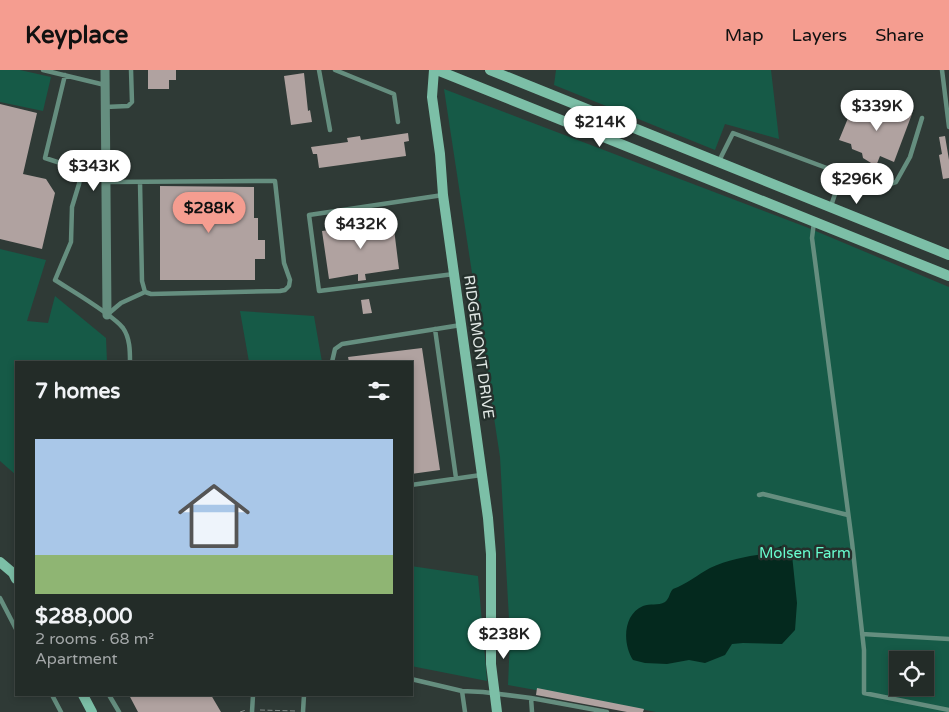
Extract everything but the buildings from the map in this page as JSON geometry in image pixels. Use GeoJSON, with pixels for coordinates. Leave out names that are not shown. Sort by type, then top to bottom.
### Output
{"type":"FeatureCollection","features":[{"type":"Feature","properties":{"kind":"main road","name":"RIDGEMONT DRIVE"},"geometry":{"type":"LineString","coordinates":[[435,70],[432,97],[440,154],[443,195],[482,475],[491,554],[491,664],[496,712]]}},
{"type":"Feature","properties":{"kind":"main road"},"geometry":{"type":"LineString","coordinates":[[435,70],[949,276]]}},
{"type":"Feature","properties":{"kind":"main road"},"geometry":{"type":"LineString","coordinates":[[490,70],[949,255]]}},
{"type":"Feature","properties":{"kind":"main road"},"geometry":{"type":"LineString","coordinates":[[818,224],[830,208]]}},
{"type":"Feature","properties":{"kind":"main road"},"geometry":{"type":"LineString","coordinates":[[0,562],[15,577]]}},
{"type":"Feature","properties":{"kind":"main road"},"geometry":{"type":"LineString","coordinates":[[84,696],[92,712]]}},
{"type":"Feature","properties":{"kind":"street"},"geometry":{"type":"LineString","coordinates":[[105,70],[107,315]]}},
{"type":"Feature","properties":{"kind":"lane"},"geometry":{"type":"LineString","coordinates":[[43,70],[105,85]]}},
{"type":"Feature","properties":{"kind":"lane"},"geometry":{"type":"LineString","coordinates":[[105,106],[128,106],[132,102],[131,70]]}},
{"type":"Feature","properties":{"kind":"lane"},"geometry":{"type":"LineString","coordinates":[[319,70],[330,130]]}},
{"type":"Feature","properties":{"kind":"lane"},"geometry":{"type":"LineString","coordinates":[[335,70],[394,94],[398,122]]}},
{"type":"Feature","properties":{"kind":"lane"},"geometry":{"type":"LineString","coordinates":[[942,70],[949,127]]}},
{"type":"Feature","properties":{"kind":"lane"},"geometry":{"type":"LineString","coordinates":[[65,75],[46,158],[82,170],[106,169]]}},
{"type":"Feature","properties":{"kind":"lane"},"geometry":{"type":"LineString","coordinates":[[719,163],[733,133],[867,183],[884,186],[896,182],[910,157],[922,118]]}},
{"type":"Feature","properties":{"kind":"lane"},"geometry":{"type":"LineString","coordinates":[[82,170],[72,207],[71,242],[55,280],[107,315],[123,329],[130,346],[130,361]]}},
{"type":"Feature","properties":{"kind":"lane"},"geometry":{"type":"LineString","coordinates":[[830,208],[842,173]]}},
{"type":"Feature","properties":{"kind":"lane"},"geometry":{"type":"LineString","coordinates":[[106,182],[275,180],[284,263],[290,280],[289,286],[285,290],[280,291],[151,294],[144,292],[121,303],[107,315]]}},
{"type":"Feature","properties":{"kind":"lane"},"geometry":{"type":"LineString","coordinates":[[140,182],[142,281],[144,292]]}},
{"type":"Feature","properties":{"kind":"lane"},"geometry":{"type":"LineString","coordinates":[[443,195],[309,215],[319,291],[454,274]]}},
{"type":"Feature","properties":{"kind":"lane"},"geometry":{"type":"LineString","coordinates":[[818,224],[812,238],[864,650],[864,693],[949,710]]}},
{"type":"Feature","properties":{"kind":"lane"},"geometry":{"type":"LineString","coordinates":[[332,361],[335,349],[342,344],[461,326]]}},
{"type":"Feature","properties":{"kind":"lane"},"geometry":{"type":"LineString","coordinates":[[436,329],[456,478]]}},
{"type":"Feature","properties":{"kind":"lane"},"geometry":{"type":"LineString","coordinates":[[413,485],[482,475]]}},
{"type":"Feature","properties":{"kind":"lane"},"geometry":{"type":"LineString","coordinates":[[759,494],[848,514]]}},
{"type":"Feature","properties":{"kind":"lane"},"geometry":{"type":"LineString","coordinates":[[0,598],[15,627]]}},
{"type":"Feature","properties":{"kind":"lane"},"geometry":{"type":"LineString","coordinates":[[862,634],[949,639]]}},
{"type":"Feature","properties":{"kind":"lane"},"geometry":{"type":"LineString","coordinates":[[413,680],[462,691],[531,698],[607,712]]}},
{"type":"Feature","properties":{"kind":"lane"},"geometry":{"type":"LineString","coordinates":[[462,691],[465,712]]}},
{"type":"Feature","properties":{"kind":"lane"},"geometry":{"type":"LineString","coordinates":[[53,696],[61,712]]}},
{"type":"Feature","properties":{"kind":"lane"},"geometry":{"type":"LineString","coordinates":[[110,696],[119,712]]}},
{"type":"Feature","properties":{"kind":"lane"},"geometry":{"type":"LineString","coordinates":[[252,711],[253,696]]}},
{"type":"Feature","properties":{"kind":"lane"},"geometry":{"type":"LineString","coordinates":[[303,712],[304,696]]}},
{"type":"Feature","properties":{"kind":"lane"},"geometry":{"type":"LineString","coordinates":[[531,698],[532,712]]}},
{"type":"Feature","properties":{"kind":"path"},"geometry":{"type":"LineString","coordinates":[[240,712],[303,712]]}},
{"type":"Feature","properties":{"kind":"green space"},"geometry":{"type":"Polygon","coordinates":[[[0,70],[20,70],[51,77],[43,111],[0,102],[0,70]]]}},
{"type":"Feature","properties":{"kind":"green space"},"geometry":{"type":"Polygon","coordinates":[[[556,70],[771,70],[779,139],[725,124],[715,150],[554,85],[556,70]]]}},
{"type":"Feature","properties":{"kind":"green space","name":"Molsen Farm"},"geometry":{"type":"Polygon","coordinates":[[[444,89],[806,227],[949,287],[949,712],[656,712],[508,685],[510,637],[500,457],[444,89]]]}},
{"type":"Feature","properties":{"kind":"green space"},"geometry":{"type":"Polygon","coordinates":[[[0,249],[46,260],[27,321],[48,323],[55,296],[106,338],[107,361],[15,361],[15,474],[0,461],[0,249]]]}},
{"type":"Feature","properties":{"kind":"green space"},"geometry":{"type":"Polygon","coordinates":[[[240,311],[314,316],[322,361],[249,361],[240,311]]]}},
{"type":"Feature","properties":{"kind":"green space"},"geometry":{"type":"Polygon","coordinates":[[[413,566],[478,576],[487,681],[413,666],[413,566]]]}},
{"type":"Feature","properties":{"kind":"shaded area"},"geometry":{"type":"Polygon","coordinates":[[[781,546],[790,550],[792,555],[797,603],[795,630],[782,644],[732,644],[725,655],[705,663],[689,660],[667,664],[645,663],[633,660],[627,646],[626,631],[631,616],[636,610],[646,605],[665,602],[673,589],[710,568],[741,558],[774,553],[781,546]]]}}]}
